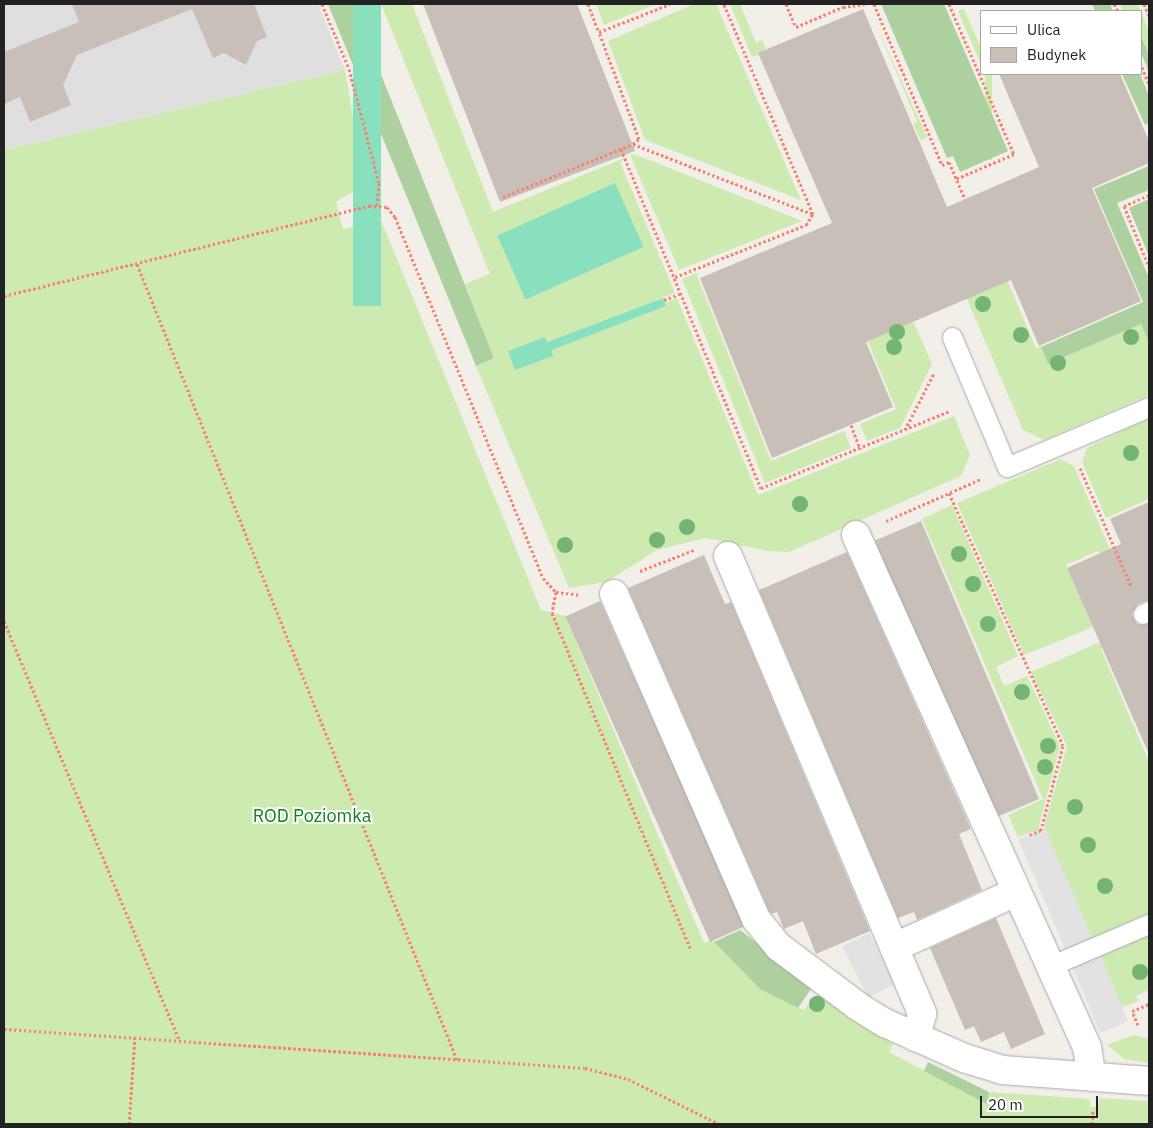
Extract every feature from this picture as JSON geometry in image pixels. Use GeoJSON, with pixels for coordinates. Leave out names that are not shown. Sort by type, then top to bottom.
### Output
{"type":"FeatureCollection","features":[{"type":"Feature","properties":{"kind":"street"},"geometry":{"type":"LineString","coordinates":[[856,535],[1087,1047],[1092,1077]]}},
{"type":"Feature","properties":{"kind":"street"},"geometry":{"type":"LineString","coordinates":[[728,556],[922,1014],[916,1037]]}},
{"type":"Feature","properties":{"kind":"street"},"geometry":{"type":"LineString","coordinates":[[612,590],[765,933],[858,1007],[916,1037],[964,1058],[1003,1070],[1149,1081]]}},
{"type":"Feature","properties":{"kind":"street"},"geometry":{"type":"LineString","coordinates":[[895,947],[1016,892]]}},
{"type":"Feature","properties":{"kind":"lane"},"geometry":{"type":"LineString","coordinates":[[952,337],[1007,467],[1149,407]]}},
{"type":"Feature","properties":{"kind":"lane"},"geometry":{"type":"LineString","coordinates":[[1050,966],[1149,924]]}},
{"type":"Feature","properties":{"kind":"path"},"geometry":{"type":"LineString","coordinates":[[322,4],[349,69],[379,183],[377,205]]}},
{"type":"Feature","properties":{"kind":"path"},"geometry":{"type":"LineString","coordinates":[[503,197],[633,144],[640,136],[588,4]]}},
{"type":"Feature","properties":{"kind":"path"},"geometry":{"type":"LineString","coordinates":[[599,32],[670,4]]}},
{"type":"Feature","properties":{"kind":"path"},"geometry":{"type":"LineString","coordinates":[[724,4],[813,214]]}},
{"type":"Feature","properties":{"kind":"path"},"geometry":{"type":"LineString","coordinates":[[786,4],[796,27],[842,5],[865,4]]}},
{"type":"Feature","properties":{"kind":"path"},"geometry":{"type":"LineString","coordinates":[[874,4],[942,165],[949,162],[965,199]]}},
{"type":"Feature","properties":{"kind":"path"},"geometry":{"type":"LineString","coordinates":[[950,4],[980,74]]}},
{"type":"Feature","properties":{"kind":"path"},"geometry":{"type":"LineString","coordinates":[[1144,4],[1149,16]]}},
{"type":"Feature","properties":{"kind":"path"},"geometry":{"type":"LineString","coordinates":[[1143,69],[1149,84]]}},
{"type":"Feature","properties":{"kind":"path"},"geometry":{"type":"LineString","coordinates":[[956,179],[1014,154],[980,75]]}},
{"type":"Feature","properties":{"kind":"path"},"geometry":{"type":"LineString","coordinates":[[633,144],[813,214]]}},
{"type":"Feature","properties":{"kind":"path"},"geometry":{"type":"LineString","coordinates":[[621,148],[761,488],[905,431],[978,399]]}},
{"type":"Feature","properties":{"kind":"path"},"geometry":{"type":"LineString","coordinates":[[1149,194],[1124,206],[1149,267]]}},
{"type":"Feature","properties":{"kind":"path"},"geometry":{"type":"LineString","coordinates":[[4,296],[377,205],[387,208],[395,217],[543,578],[556,592],[576,596],[612,590],[690,550],[712,548],[728,556]]}},
{"type":"Feature","properties":{"kind":"path"},"geometry":{"type":"LineString","coordinates":[[675,277],[806,225],[813,214]]}},
{"type":"Feature","properties":{"kind":"path"},"geometry":{"type":"LineString","coordinates":[[137,264],[458,1062]]}},
{"type":"Feature","properties":{"kind":"path"},"geometry":{"type":"LineString","coordinates":[[664,300],[682,293]]}},
{"type":"Feature","properties":{"kind":"path"},"geometry":{"type":"LineString","coordinates":[[905,431],[952,337]]}},
{"type":"Feature","properties":{"kind":"path"},"geometry":{"type":"LineString","coordinates":[[851,425],[860,449]]}},
{"type":"Feature","properties":{"kind":"path"},"geometry":{"type":"LineString","coordinates":[[1068,442],[1146,613]]}},
{"type":"Feature","properties":{"kind":"path"},"geometry":{"type":"LineString","coordinates":[[856,535],[1007,467]]}},
{"type":"Feature","properties":{"kind":"path"},"geometry":{"type":"LineString","coordinates":[[949,493],[1063,746],[1040,830],[996,848]]}},
{"type":"Feature","properties":{"kind":"path"},"geometry":{"type":"LineString","coordinates":[[556,592],[552,613],[691,950]]}},
{"type":"Feature","properties":{"kind":"path"},"geometry":{"type":"LineString","coordinates":[[4,621],[179,1039]]}},
{"type":"Feature","properties":{"kind":"path"},"geometry":{"type":"LineString","coordinates":[[1138,1025],[1132,1011],[1149,1004]]}},
{"type":"Feature","properties":{"kind":"path"},"geometry":{"type":"LineString","coordinates":[[4,1029],[179,1039],[458,1062],[544,1065],[607,1072],[719,1124]]}},
{"type":"Feature","properties":{"kind":"path"},"geometry":{"type":"LineString","coordinates":[[129,1124],[134,1037]]}},
{"type":"Feature","properties":{"kind":"shaded area"},"geometry":{"type":"Polygon","coordinates":[[[4,4],[318,4],[345,70],[4,150],[4,4]]]}},
{"type":"Feature","properties":{"kind":"shaded area"},"geometry":{"type":"Polygon","coordinates":[[[1045,828],[1092,938],[1065,950],[1018,839],[1045,828]]]}},
{"type":"Feature","properties":{"kind":"shaded area"},"geometry":{"type":"Polygon","coordinates":[[[869,933],[895,984],[868,997],[842,947],[869,933]]]}},
{"type":"Feature","properties":{"kind":"shaded area"},"geometry":{"type":"Polygon","coordinates":[[[1100,955],[1128,1021],[1101,1033],[1072,967],[1100,955]]]}},
{"type":"Feature","properties":{"kind":"green space"},"geometry":{"type":"Polygon","coordinates":[[[328,4],[353,4],[494,358],[476,366],[328,4]]]}},
{"type":"Feature","properties":{"kind":"green space"},"geometry":{"type":"Polygon","coordinates":[[[353,4],[381,4],[381,306],[353,306],[353,4]]]}},
{"type":"Feature","properties":{"kind":"green space"},"geometry":{"type":"Polygon","coordinates":[[[381,4],[412,4],[493,212],[628,157],[620,162],[675,293],[547,342],[545,337],[508,351],[515,370],[553,355],[551,350],[666,306],[665,303],[677,298],[758,495],[954,416],[970,455],[961,476],[789,552],[767,551],[705,538],[657,550],[606,582],[569,588],[476,366],[494,358],[465,284],[490,274],[381,4]]]}},
{"type":"Feature","properties":{"kind":"green space"},"geometry":{"type":"Polygon","coordinates":[[[596,4],[656,4],[604,25],[596,4]]]}},
{"type":"Feature","properties":{"kind":"green space"},"geometry":{"type":"Polygon","coordinates":[[[694,4],[716,4],[801,200],[645,140],[608,41],[694,4]]]}},
{"type":"Feature","properties":{"kind":"green space"},"geometry":{"type":"Polygon","coordinates":[[[730,4],[740,4],[756,43],[762,40],[766,49],[758,55],[752,57],[730,4]]]}},
{"type":"Feature","properties":{"kind":"green space"},"geometry":{"type":"Polygon","coordinates":[[[881,4],[944,4],[1008,151],[960,172],[953,156],[947,158],[881,4]]]}},
{"type":"Feature","properties":{"kind":"green space"},"geometry":{"type":"Polygon","coordinates":[[[1092,4],[1110,4],[1113,10],[1095,10],[1092,4]]]}},
{"type":"Feature","properties":{"kind":"green space"},"geometry":{"type":"Polygon","coordinates":[[[1120,4],[1137,4],[1140,10],[1123,10],[1120,4]]]}},
{"type":"Feature","properties":{"kind":"green space"},"geometry":{"type":"Polygon","coordinates":[[[964,9],[980,45],[980,62],[958,11],[964,9]]]}},
{"type":"Feature","properties":{"kind":"green space"},"geometry":{"type":"Polygon","coordinates":[[[1143,17],[1149,32],[1149,55],[1143,40],[1143,17]]]}},
{"type":"Feature","properties":{"kind":"green space"},"geometry":{"type":"Polygon","coordinates":[[[874,20],[927,137],[921,140],[913,124],[917,121],[874,20]]]}},
{"type":"Feature","properties":{"kind":"green space"},"geometry":{"type":"Polygon","coordinates":[[[1143,40],[1149,55],[1149,72],[1143,57],[1143,40]]]}},
{"type":"Feature","properties":{"kind":"green space","name":"ROD Poziomka"},"geometry":{"type":"Polygon","coordinates":[[[345,70],[356,135],[370,181],[336,202],[343,229],[381,220],[541,610],[565,616],[704,943],[712,940],[760,989],[804,1010],[820,990],[893,1044],[889,1052],[986,1103],[989,1092],[1090,1099],[1090,1107],[1098,1107],[1099,1098],[1149,1101],[1149,1124],[4,1124],[4,150],[345,70]]]}},
{"type":"Feature","properties":{"kind":"green space"},"geometry":{"type":"Polygon","coordinates":[[[985,75],[992,75],[992,160],[985,160],[985,75]]]}},
{"type":"Feature","properties":{"kind":"green space"},"geometry":{"type":"Polygon","coordinates":[[[1122,75],[1140,75],[1149,96],[1149,123],[1145,125],[1122,75]]]}},
{"type":"Feature","properties":{"kind":"green space"},"geometry":{"type":"Polygon","coordinates":[[[634,154],[802,221],[679,270],[630,156],[634,154]]]}},
{"type":"Feature","properties":{"kind":"green space"},"geometry":{"type":"Polygon","coordinates":[[[1149,166],[1149,190],[1117,203],[1149,278],[1149,343],[1141,324],[1048,364],[1041,347],[1143,302],[1094,189],[1149,166]]]}},
{"type":"Feature","properties":{"kind":"green space"},"geometry":{"type":"Polygon","coordinates":[[[615,183],[643,247],[526,299],[497,235],[615,183]]]}},
{"type":"Feature","properties":{"kind":"green space"},"geometry":{"type":"Polygon","coordinates":[[[1149,199],[1149,256],[1129,208],[1149,199]]]}},
{"type":"Feature","properties":{"kind":"green space"},"geometry":{"type":"Polygon","coordinates":[[[988,235],[1036,348],[1041,347],[1048,364],[1141,324],[1149,343],[1149,395],[1044,440],[1023,430],[947,252],[988,235]]]}},
{"type":"Feature","properties":{"kind":"green space"},"geometry":{"type":"Polygon","coordinates":[[[696,273],[771,461],[844,431],[851,448],[765,483],[682,279],[696,273]]]}},
{"type":"Feature","properties":{"kind":"green space"},"geometry":{"type":"Polygon","coordinates":[[[894,277],[932,364],[900,428],[867,441],[860,424],[896,409],[849,296],[894,277]]]}},
{"type":"Feature","properties":{"kind":"green space"},"geometry":{"type":"Polygon","coordinates":[[[663,298],[666,306],[552,350],[553,356],[515,370],[508,351],[545,337],[547,342],[663,298]]]}},
{"type":"Feature","properties":{"kind":"green space"},"geometry":{"type":"Polygon","coordinates":[[[1149,418],[1149,499],[1106,518],[1082,462],[1087,448],[1149,418]]]}},
{"type":"Feature","properties":{"kind":"green space"},"geometry":{"type":"Polygon","coordinates":[[[1061,459],[1074,466],[1135,607],[1123,613],[1098,551],[1066,565],[1093,627],[1024,655],[957,503],[1061,459]]]}},
{"type":"Feature","properties":{"kind":"green space"},"geometry":{"type":"Polygon","coordinates":[[[952,505],[1018,656],[996,667],[1004,686],[1027,676],[1060,746],[1038,830],[1018,837],[1008,815],[1043,799],[922,519],[952,505]]]}},
{"type":"Feature","properties":{"kind":"green space"},"geometry":{"type":"Polygon","coordinates":[[[1149,621],[1149,627],[1101,649],[1149,762],[1149,913],[1092,938],[1044,827],[1067,746],[1031,672],[1149,621]]]}},
{"type":"Feature","properties":{"kind":"green space"},"geometry":{"type":"Polygon","coordinates":[[[740,930],[813,986],[798,1008],[760,989],[714,942],[740,930]]]}},
{"type":"Feature","properties":{"kind":"green space"},"geometry":{"type":"Polygon","coordinates":[[[1149,934],[1149,990],[1136,996],[1138,1001],[1122,1007],[1100,955],[1149,934]]]}},
{"type":"Feature","properties":{"kind":"green space"},"geometry":{"type":"Polygon","coordinates":[[[1133,1035],[1149,1039],[1149,1063],[1124,1059],[1107,1045],[1133,1035]]]}},
{"type":"Feature","properties":{"kind":"green space"},"geometry":{"type":"Polygon","coordinates":[[[928,1062],[989,1092],[987,1104],[924,1071],[928,1062]]]}},
{"type":"Feature","properties":{"kind":"building"},"geometry":{"type":"Polygon","coordinates":[[[72,4],[254,4],[267,37],[257,41],[246,65],[224,53],[213,58],[192,9],[77,55],[63,85],[71,105],[30,122],[20,97],[4,104],[4,52],[79,22],[72,4]]]}},
{"type":"Feature","properties":{"kind":"building"},"geometry":{"type":"Polygon","coordinates":[[[423,4],[577,4],[635,151],[500,202],[423,4]]]}},
{"type":"Feature","properties":{"kind":"building"},"geometry":{"type":"Polygon","coordinates":[[[863,9],[947,207],[1039,167],[999,75],[1120,75],[1149,141],[1149,163],[1092,188],[1141,301],[1039,346],[1011,280],[866,342],[893,407],[772,458],[700,278],[832,223],[758,53],[863,9]]]}},
{"type":"Feature","properties":{"kind":"building"},"geometry":{"type":"Polygon","coordinates":[[[1149,502],[1149,600],[1138,604],[1132,614],[1137,624],[1149,623],[1149,754],[1067,568],[1121,544],[1110,519],[1149,502]]]}},
{"type":"Feature","properties":{"kind":"building"},"geometry":{"type":"Polygon","coordinates":[[[921,521],[1039,799],[993,819],[875,541],[921,521]]]}},
{"type":"Feature","properties":{"kind":"building"},"geometry":{"type":"Polygon","coordinates":[[[847,552],[971,829],[959,834],[982,890],[917,920],[914,912],[898,918],[759,590],[847,552]]]}},
{"type":"Feature","properties":{"kind":"building"},"geometry":{"type":"Polygon","coordinates":[[[704,555],[725,604],[731,602],[870,931],[816,954],[803,921],[784,929],[777,912],[772,914],[769,911],[628,588],[704,555]]]}},
{"type":"Feature","properties":{"kind":"building"},"geometry":{"type":"Polygon","coordinates":[[[600,601],[745,926],[710,942],[565,616],[600,601]]]}},
{"type":"Feature","properties":{"kind":"building"},"geometry":{"type":"Polygon","coordinates":[[[996,918],[1045,1034],[1011,1049],[1004,1032],[981,1042],[974,1026],[965,1030],[930,948],[996,918]]]}}]}
